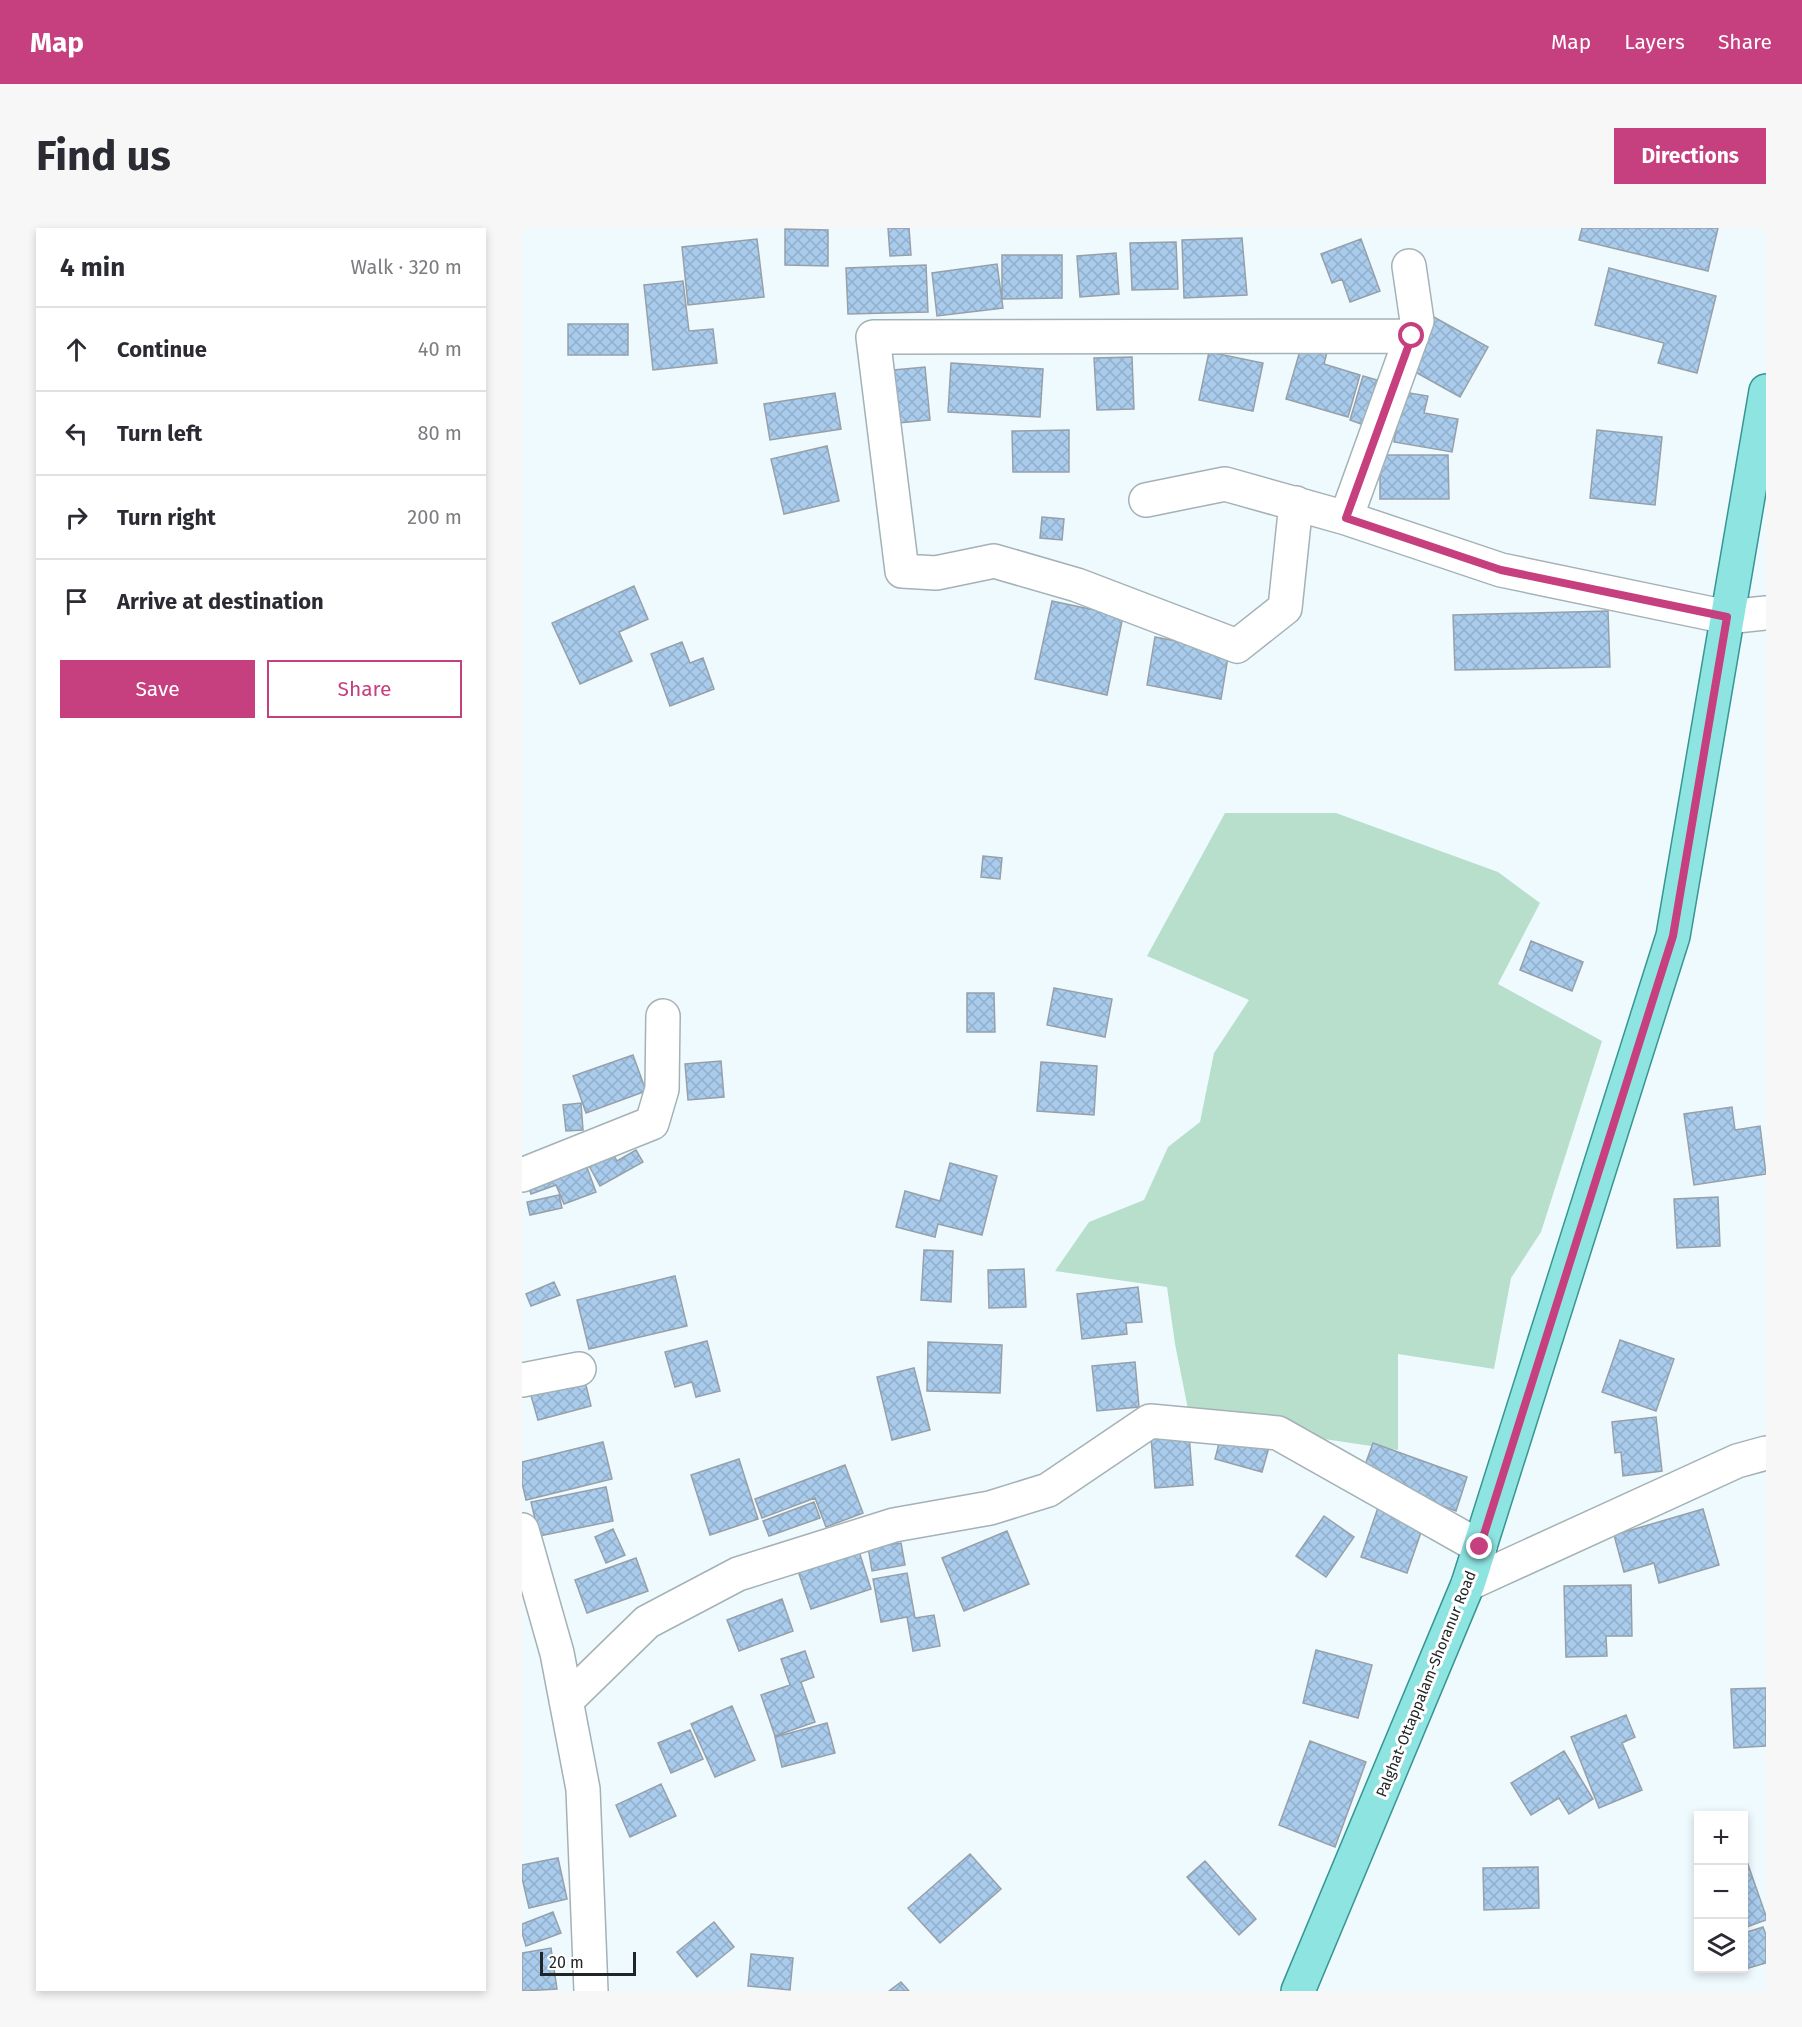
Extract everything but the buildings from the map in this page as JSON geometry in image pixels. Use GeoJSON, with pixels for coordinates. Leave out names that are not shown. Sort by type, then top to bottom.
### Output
{"type":"FeatureCollection","features":[{"type":"Feature","properties":{"kind":"main road","name":"Palghat-Ottappalam-Shoranur Road"},"geometry":{"type":"LineString","coordinates":[[1298,1991],[1468,1584],[1673,936],[1766,391]]}},
{"type":"Feature","properties":{"kind":"street"},"geometry":{"type":"LineString","coordinates":[[1346,518],[1417,321],[1409,266]]}},
{"type":"Feature","properties":{"kind":"street"},"geometry":{"type":"LineString","coordinates":[[1296,503],[1285,608],[1237,646],[1077,585],[994,561],[936,573],[902,571],[873,337],[1412,336]]}},
{"type":"Feature","properties":{"kind":"street"},"geometry":{"type":"LineString","coordinates":[[1146,500],[1225,484],[1346,518],[1501,570],[1727,617],[1766,613]]}},
{"type":"Feature","properties":{"kind":"street"},"geometry":{"type":"LineString","coordinates":[[522,1175],[652,1124],[662,1089],[663,1016]]}},
{"type":"Feature","properties":{"kind":"street"},"geometry":{"type":"LineString","coordinates":[[522,1380],[579,1369]]}},
{"type":"Feature","properties":{"kind":"street"},"geometry":{"type":"LineString","coordinates":[[567,1701],[647,1622],[738,1574],[894,1525],[990,1508],[1048,1490],[1150,1421],[1278,1433],[1480,1547]]}},
{"type":"Feature","properties":{"kind":"street"},"geometry":{"type":"LineString","coordinates":[[1468,1584],[1737,1461],[1766,1453]]}},
{"type":"Feature","properties":{"kind":"street"},"geometry":{"type":"LineString","coordinates":[[522,1530],[557,1653],[583,1789],[591,1991]]}},
{"type":"Feature","properties":{"kind":"green space"},"geometry":{"type":"Polygon","coordinates":[[[1225,813],[1336,813],[1498,872],[1540,903],[1498,984],[1602,1041],[1541,1232],[1511,1278],[1494,1369],[1398,1354],[1398,1450],[1190,1419],[1175,1344],[1167,1287],[1055,1271],[1089,1222],[1144,1200],[1168,1147],[1200,1122],[1214,1053],[1249,1000],[1147,956],[1225,813]]]}},
{"type":"Feature","properties":{"kind":"route"},"geometry":{"type":"LineString","coordinates":[[1412,336],[1346,518],[1501,570],[1727,617],[1673,936],[1480,1547]]}}]}
